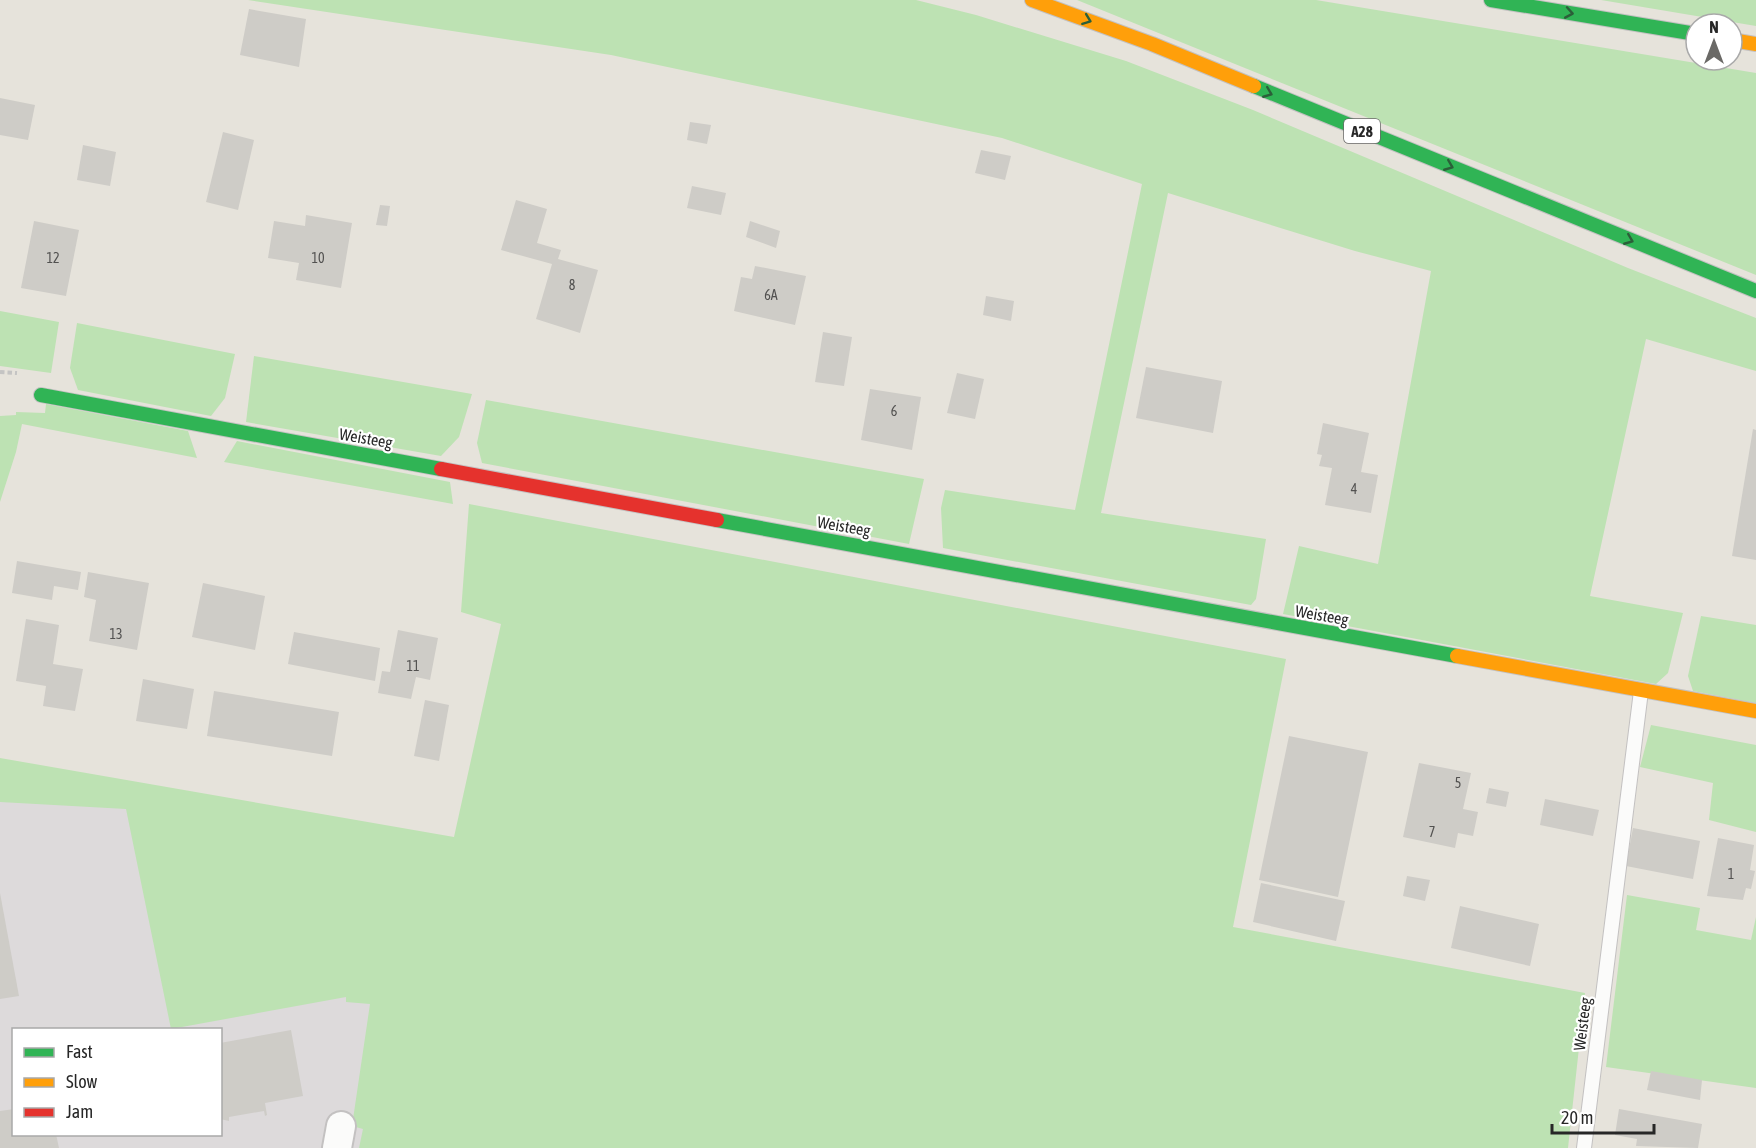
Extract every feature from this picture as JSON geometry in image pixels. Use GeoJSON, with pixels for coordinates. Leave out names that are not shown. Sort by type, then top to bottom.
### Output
{"type":"FeatureCollection","features":[{"type":"Feature","properties":{"kind":"main road","name":"A28"},"geometry":{"type":"LineString","coordinates":[[1032,0],[1152,44],[1756,291]]}},
{"type":"Feature","properties":{"kind":"main road"},"geometry":{"type":"LineString","coordinates":[[1491,0],[1684,32]]}},
{"type":"Feature","properties":{"kind":"main road","name":"Weisteeg"},"geometry":{"type":"LineString","coordinates":[[41,395],[1756,711]]}},
{"type":"Feature","properties":{"kind":"lane","name":"Weisteeg"},"geometry":{"type":"LineString","coordinates":[[1584,1148],[1641,690]]}},
{"type":"Feature","properties":{"kind":"shaded area"},"geometry":{"type":"Polygon","coordinates":[[[0,779],[447,846],[394,1148],[0,1148],[0,779]]]}},
{"type":"Feature","properties":{"kind":"green space"},"geometry":{"type":"Polygon","coordinates":[[[248,0],[916,0],[976,15],[1126,61],[1253,110],[1628,268],[1756,318],[1756,371],[1646,339],[1590,596],[1683,613],[1668,673],[1656,684],[1283,614],[1299,546],[1378,564],[1431,271],[1355,251],[1168,193],[1101,513],[1266,539],[1256,599],[1251,605],[943,548],[941,508],[945,490],[1075,510],[1142,184],[1002,138],[611,55],[248,0]]]}},
{"type":"Feature","properties":{"kind":"green space"},"geometry":{"type":"Polygon","coordinates":[[[1077,0],[1316,0],[1684,61],[1684,72],[1744,71],[1756,73],[1756,275],[1077,0]]]}},
{"type":"Feature","properties":{"kind":"green space"},"geometry":{"type":"Polygon","coordinates":[[[1601,0],[1756,0],[1756,26],[1744,24],[1744,12],[1684,12],[1684,14],[1601,0]]]}},
{"type":"Feature","properties":{"kind":"green space"},"geometry":{"type":"Polygon","coordinates":[[[0,311],[59,322],[51,373],[0,366],[0,311]]]}},
{"type":"Feature","properties":{"kind":"green space"},"geometry":{"type":"Polygon","coordinates":[[[77,323],[235,354],[225,398],[211,416],[78,390],[70,368],[77,323]]]}},
{"type":"Feature","properties":{"kind":"green space"},"geometry":{"type":"Polygon","coordinates":[[[254,356],[472,394],[459,437],[441,456],[246,422],[254,356]]]}},
{"type":"Feature","properties":{"kind":"green space"},"geometry":{"type":"Polygon","coordinates":[[[486,400],[924,479],[909,544],[482,463],[477,443],[486,400]]]}},
{"type":"Feature","properties":{"kind":"green space"},"geometry":{"type":"Polygon","coordinates":[[[46,404],[188,431],[197,458],[22,424],[16,452],[0,502],[0,416],[16,415],[16,412],[45,413],[46,404]]]}},
{"type":"Feature","properties":{"kind":"green space"},"geometry":{"type":"Polygon","coordinates":[[[237,441],[450,482],[453,504],[224,462],[237,441]]]}},
{"type":"Feature","properties":{"kind":"green space"},"geometry":{"type":"Polygon","coordinates":[[[469,504],[1286,659],[1233,927],[1585,993],[1568,1148],[359,1148],[363,1129],[352,1126],[370,1004],[346,1002],[346,997],[171,1028],[126,809],[0,802],[0,758],[454,837],[501,624],[461,612],[469,504]]]}},
{"type":"Feature","properties":{"kind":"green space"},"geometry":{"type":"Polygon","coordinates":[[[1701,616],[1756,625],[1756,703],[1693,691],[1688,676],[1701,616]]]}},
{"type":"Feature","properties":{"kind":"green space"},"geometry":{"type":"Polygon","coordinates":[[[1651,725],[1756,745],[1756,832],[1709,820],[1713,783],[1640,767],[1651,725]]]}},
{"type":"Feature","properties":{"kind":"green space"},"geometry":{"type":"Polygon","coordinates":[[[1627,895],[1700,908],[1696,930],[1751,940],[1756,917],[1756,1088],[1606,1067],[1627,895]]]}},
{"type":"Feature","properties":{"kind":"building"},"geometry":{"type":"Polygon","coordinates":[[[249,9],[306,19],[299,67],[240,55],[249,9]]]}},
{"type":"Feature","properties":{"kind":"building"},"geometry":{"type":"Polygon","coordinates":[[[0,98],[35,105],[28,140],[0,135],[0,98]]]}},
{"type":"Feature","properties":{"kind":"building"},"geometry":{"type":"Polygon","coordinates":[[[690,122],[711,125],[707,144],[687,140],[690,122]]]}},
{"type":"Feature","properties":{"kind":"building"},"geometry":{"type":"Polygon","coordinates":[[[223,132],[254,140],[238,210],[206,202],[223,132]]]}},
{"type":"Feature","properties":{"kind":"building"},"geometry":{"type":"Polygon","coordinates":[[[83,145],[116,152],[110,186],[77,180],[83,145]]]}},
{"type":"Feature","properties":{"kind":"building"},"geometry":{"type":"Polygon","coordinates":[[[981,150],[1011,156],[1005,180],[975,173],[981,150]]]}},
{"type":"Feature","properties":{"kind":"building"},"geometry":{"type":"Polygon","coordinates":[[[692,186],[726,193],[721,215],[687,208],[692,186]]]}},
{"type":"Feature","properties":{"kind":"building"},"geometry":{"type":"Polygon","coordinates":[[[516,200],[547,209],[537,243],[561,250],[558,259],[598,270],[580,333],[536,319],[552,264],[501,250],[516,200]]]}},
{"type":"Feature","properties":{"kind":"building"},"geometry":{"type":"Polygon","coordinates":[[[380,205],[390,206],[387,226],[376,225],[380,205]]]}},
{"type":"Feature","properties":{"kind":"building"},"geometry":{"type":"Polygon","coordinates":[[[306,215],[352,223],[341,288],[296,280],[299,263],[268,258],[274,221],[305,226],[306,215]]]}},
{"type":"Feature","properties":{"kind":"building"},"geometry":{"type":"Polygon","coordinates":[[[34,221],[79,230],[66,296],[21,288],[34,221]]]}},
{"type":"Feature","properties":{"kind":"building"},"geometry":{"type":"Polygon","coordinates":[[[750,221],[780,231],[776,248],[746,237],[750,221]]]}},
{"type":"Feature","properties":{"kind":"building"},"geometry":{"type":"Polygon","coordinates":[[[755,266],[806,276],[795,325],[734,311],[741,277],[752,279],[755,266]]]}},
{"type":"Feature","properties":{"kind":"building"},"geometry":{"type":"Polygon","coordinates":[[[986,296],[1014,301],[1011,321],[983,315],[986,296]]]}},
{"type":"Feature","properties":{"kind":"building"},"geometry":{"type":"Polygon","coordinates":[[[823,332],[852,337],[844,386],[815,382],[823,332]]]}},
{"type":"Feature","properties":{"kind":"building"},"geometry":{"type":"Polygon","coordinates":[[[1146,367],[1222,381],[1213,433],[1136,418],[1146,367]]]}},
{"type":"Feature","properties":{"kind":"building"},"geometry":{"type":"Polygon","coordinates":[[[957,373],[984,379],[975,419],[947,413],[957,373]]]}},
{"type":"Feature","properties":{"kind":"building"},"geometry":{"type":"Polygon","coordinates":[[[870,389],[921,397],[912,450],[861,440],[870,389]]]}},
{"type":"Feature","properties":{"kind":"building"},"geometry":{"type":"Polygon","coordinates":[[[1323,423],[1369,433],[1361,472],[1378,475],[1371,513],[1325,505],[1332,468],[1319,466],[1322,455],[1317,454],[1323,423]]]}},
{"type":"Feature","properties":{"kind":"building"},"geometry":{"type":"Polygon","coordinates":[[[1753,429],[1756,430],[1756,560],[1732,556],[1753,429]]]}},
{"type":"Feature","properties":{"kind":"building"},"geometry":{"type":"Polygon","coordinates":[[[17,561],[81,572],[78,590],[54,586],[52,600],[12,593],[17,561]]]}},
{"type":"Feature","properties":{"kind":"building"},"geometry":{"type":"Polygon","coordinates":[[[88,572],[149,583],[137,650],[89,641],[96,600],[84,597],[88,572]]]}},
{"type":"Feature","properties":{"kind":"building"},"geometry":{"type":"Polygon","coordinates":[[[203,583],[265,596],[255,650],[192,637],[203,583]]]}},
{"type":"Feature","properties":{"kind":"building"},"geometry":{"type":"Polygon","coordinates":[[[26,619],[59,625],[53,664],[83,669],[75,711],[43,706],[46,686],[16,681],[26,619]]]}},
{"type":"Feature","properties":{"kind":"building"},"geometry":{"type":"Polygon","coordinates":[[[398,630],[438,638],[430,680],[416,677],[411,699],[378,693],[382,671],[390,672],[398,630]]]}},
{"type":"Feature","properties":{"kind":"building"},"geometry":{"type":"Polygon","coordinates":[[[294,632],[380,648],[375,681],[288,664],[294,632]]]}},
{"type":"Feature","properties":{"kind":"building"},"geometry":{"type":"Polygon","coordinates":[[[143,679],[194,689],[187,729],[136,721],[143,679]]]}},
{"type":"Feature","properties":{"kind":"building"},"geometry":{"type":"Polygon","coordinates":[[[214,691],[339,712],[332,756],[207,736],[214,691]]]}},
{"type":"Feature","properties":{"kind":"building"},"geometry":{"type":"Polygon","coordinates":[[[425,700],[449,705],[439,761],[414,756],[425,700]]]}},
{"type":"Feature","properties":{"kind":"building"},"geometry":{"type":"Polygon","coordinates":[[[1289,736],[1368,752],[1338,897],[1259,880],[1289,736]]]}},
{"type":"Feature","properties":{"kind":"building"},"geometry":{"type":"Polygon","coordinates":[[[1419,763],[1471,773],[1463,809],[1478,812],[1473,836],[1458,833],[1455,848],[1403,837],[1419,763]]]}},
{"type":"Feature","properties":{"kind":"building"},"geometry":{"type":"Polygon","coordinates":[[[1489,788],[1509,792],[1506,807],[1486,803],[1489,788]]]}},
{"type":"Feature","properties":{"kind":"building"},"geometry":{"type":"Polygon","coordinates":[[[1545,799],[1599,810],[1593,836],[1540,825],[1545,799]]]}},
{"type":"Feature","properties":{"kind":"building"},"geometry":{"type":"Polygon","coordinates":[[[1633,828],[1700,841],[1693,879],[1626,866],[1633,828]]]}},
{"type":"Feature","properties":{"kind":"building"},"geometry":{"type":"Polygon","coordinates":[[[1718,838],[1754,845],[1750,870],[1755,871],[1751,889],[1746,888],[1743,900],[1707,896],[1718,838]]]}},
{"type":"Feature","properties":{"kind":"building"},"geometry":{"type":"Polygon","coordinates":[[[1407,876],[1430,880],[1425,901],[1403,896],[1407,876]]]}},
{"type":"Feature","properties":{"kind":"building"},"geometry":{"type":"Polygon","coordinates":[[[1261,883],[1345,901],[1336,941],[1253,922],[1261,883]]]}},
{"type":"Feature","properties":{"kind":"building"},"geometry":{"type":"Polygon","coordinates":[[[0,893],[19,996],[0,999],[0,893]]]}},
{"type":"Feature","properties":{"kind":"building"},"geometry":{"type":"Polygon","coordinates":[[[1460,906],[1539,924],[1530,966],[1451,948],[1460,906]]]}},
{"type":"Feature","properties":{"kind":"building"},"geometry":{"type":"Polygon","coordinates":[[[291,1030],[303,1096],[265,1103],[267,1115],[265,1116],[264,1111],[229,1117],[229,1121],[222,1119],[222,1043],[291,1030]]]}},
{"type":"Feature","properties":{"kind":"building"},"geometry":{"type":"Polygon","coordinates":[[[1651,1071],[1702,1080],[1700,1100],[1647,1090],[1651,1071]]]}},
{"type":"Feature","properties":{"kind":"building"},"geometry":{"type":"Polygon","coordinates":[[[12,1109],[12,1136],[56,1136],[59,1148],[0,1148],[0,1111],[12,1109]]]}},
{"type":"Feature","properties":{"kind":"building"},"geometry":{"type":"Polygon","coordinates":[[[1619,1109],[1702,1124],[1698,1148],[1636,1146],[1637,1139],[1615,1135],[1619,1109]]]}},
{"type":"Feature","properties":{"kind":"traffic: fast"},"geometry":{"type":"LineString","coordinates":[[1491,0],[1684,32]]}},
{"type":"Feature","properties":{"kind":"traffic: fast"},"geometry":{"type":"LineString","coordinates":[[1254,86],[1756,291]]}},
{"type":"Feature","properties":{"kind":"traffic: fast"},"geometry":{"type":"LineString","coordinates":[[41,395],[441,469]]}},
{"type":"Feature","properties":{"kind":"traffic: fast"},"geometry":{"type":"LineString","coordinates":[[717,520],[1457,656]]}},
{"type":"Feature","properties":{"kind":"traffic: slow"},"geometry":{"type":"LineString","coordinates":[[1032,0],[1152,44],[1254,86]]}},
{"type":"Feature","properties":{"kind":"traffic: slow"},"geometry":{"type":"LineString","coordinates":[[1744,42],[1756,44]]}},
{"type":"Feature","properties":{"kind":"traffic: slow"},"geometry":{"type":"LineString","coordinates":[[1457,656],[1756,711]]}},
{"type":"Feature","properties":{"kind":"traffic: jam"},"geometry":{"type":"LineString","coordinates":[[441,469],[717,520]]}}]}
